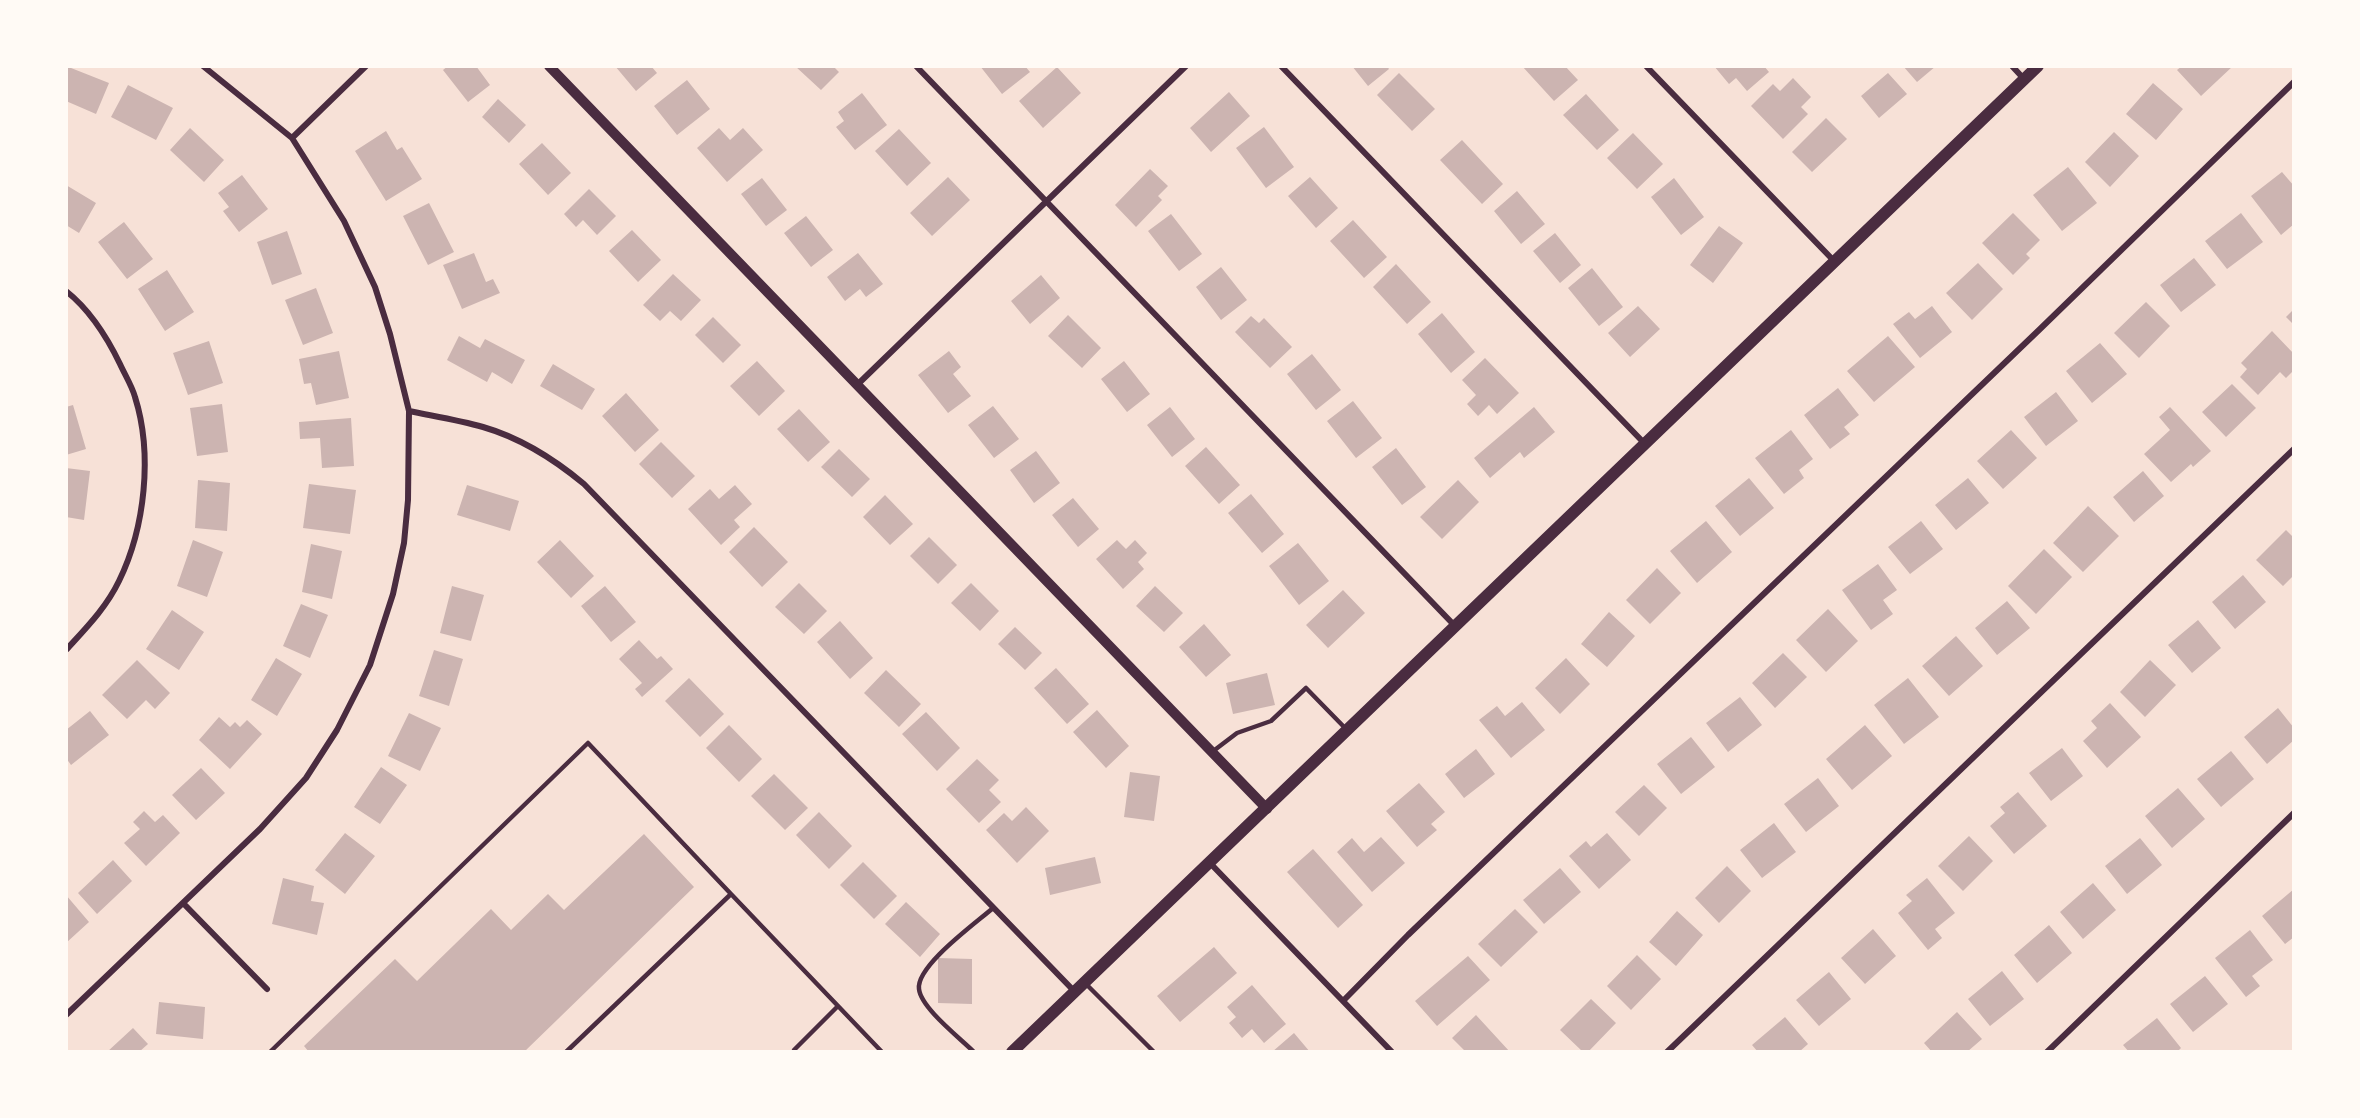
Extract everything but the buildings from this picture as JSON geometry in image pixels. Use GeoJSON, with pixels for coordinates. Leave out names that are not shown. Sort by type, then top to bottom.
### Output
{"type":"FeatureCollection","features":[{"type":"Feature","properties":{"kind":"main road"},"geometry":{"type":"LineString","coordinates":[[1012,1052],[2038,66]]}},
{"type":"Feature","properties":{"kind":"street"},"geometry":{"type":"LineString","coordinates":[[66,1015],[260,829],[306,778],[337,730],[370,665],[393,594],[404,543],[408,500],[409,411],[390,334],[375,288],[344,221],[292,138],[203,66]]}},
{"type":"Feature","properties":{"kind":"street"},"geometry":{"type":"LineString","coordinates":[[292,138],[366,66]]}},
{"type":"Feature","properties":{"kind":"street"},"geometry":{"type":"LineString","coordinates":[[549,66],[1266,809]]}},
{"type":"Feature","properties":{"kind":"street"},"geometry":{"type":"LineString","coordinates":[[916,66],[1456,627]]}},
{"type":"Feature","properties":{"kind":"street"},"geometry":{"type":"LineString","coordinates":[[857,385],[1186,66]]}},
{"type":"Feature","properties":{"kind":"street"},"geometry":{"type":"LineString","coordinates":[[1281,66],[1646,444]]}},
{"type":"Feature","properties":{"kind":"street"},"geometry":{"type":"LineString","coordinates":[[1646,66],[1835,262]]}},
{"type":"Feature","properties":{"kind":"street"},"geometry":{"type":"LineString","coordinates":[[2012,66],[2025,79]]}},
{"type":"Feature","properties":{"kind":"street"},"geometry":{"type":"LineString","coordinates":[[1343,1001],[1408,935],[2294,82]]}},
{"type":"Feature","properties":{"kind":"street"},"geometry":{"type":"LineString","coordinates":[[66,291],[78,301],[109,341],[135,397],[141,425],[144,468],[141,513],[133,544],[119,581],[100,612],[66,650]]}},
{"type":"Feature","properties":{"kind":"street"},"geometry":{"type":"LineString","coordinates":[[409,411],[483,427],[518,440],[558,463],[584,484],[1075,992]]}},
{"type":"Feature","properties":{"kind":"street"},"geometry":{"type":"LineString","coordinates":[[1667,1052],[2294,449]]}},
{"type":"Feature","properties":{"kind":"street"},"geometry":{"type":"LineString","coordinates":[[2047,1052],[2294,813]]}},
{"type":"Feature","properties":{"kind":"street"},"geometry":{"type":"LineString","coordinates":[[1210,863],[1392,1052]]}},
{"type":"Feature","properties":{"kind":"street"},"geometry":{"type":"LineString","coordinates":[[183,903],[267,989]]}},
{"type":"Feature","properties":{"kind":"lane"},"geometry":{"type":"LineString","coordinates":[[1212,752],[1237,733],[1271,721],[1305,688],[1348,730]]}},
{"type":"Feature","properties":{"kind":"lane"},"geometry":{"type":"LineString","coordinates":[[270,1052],[588,743],[882,1052]]}},
{"type":"Feature","properties":{"kind":"lane"},"geometry":{"type":"LineString","coordinates":[[566,1052],[731,894]]}},
{"type":"Feature","properties":{"kind":"lane"},"geometry":{"type":"LineString","coordinates":[[974,1052],[927,1006],[919,989],[922,975],[930,963],[993,908]]}},
{"type":"Feature","properties":{"kind":"lane"},"geometry":{"type":"LineString","coordinates":[[1085,982],[1154,1052]]}},
{"type":"Feature","properties":{"kind":"lane"},"geometry":{"type":"LineString","coordinates":[[794,1050],[838,1006]]}}]}
